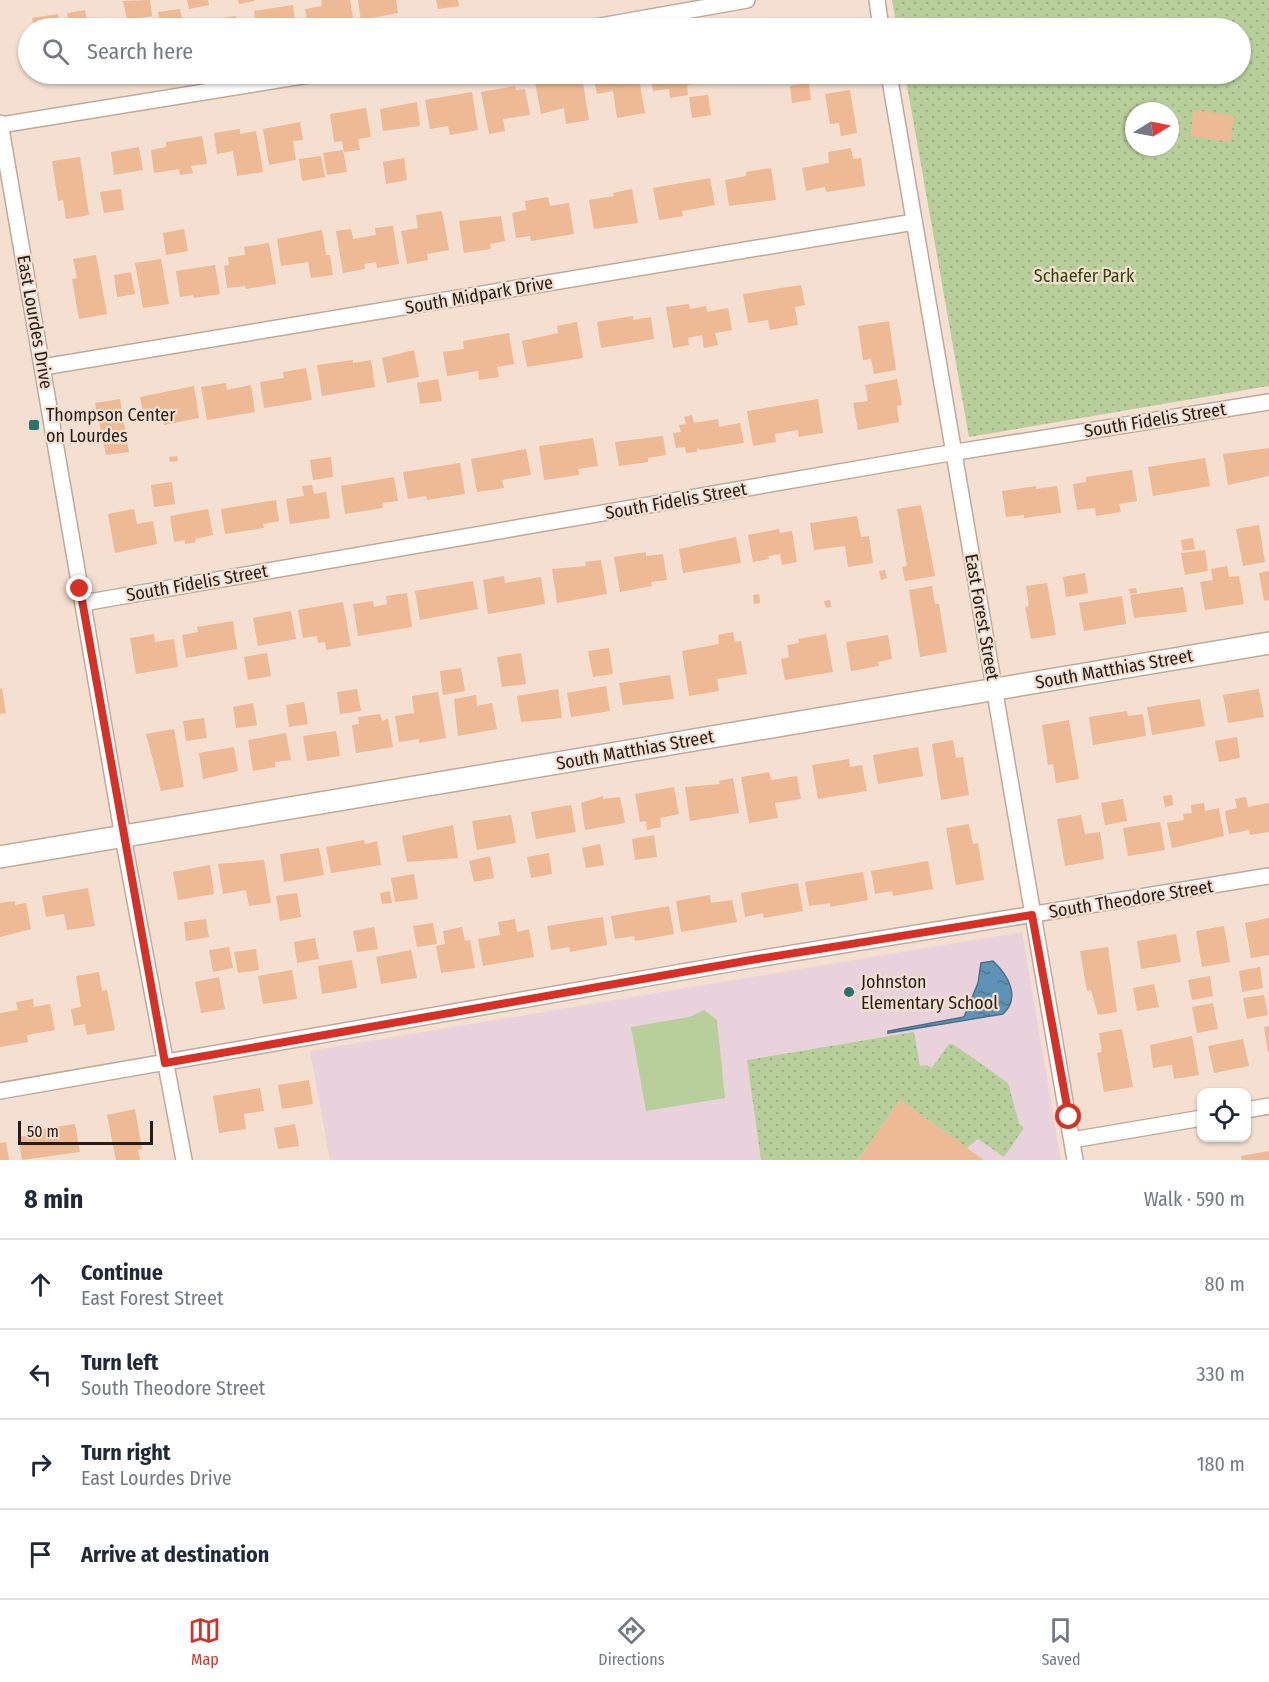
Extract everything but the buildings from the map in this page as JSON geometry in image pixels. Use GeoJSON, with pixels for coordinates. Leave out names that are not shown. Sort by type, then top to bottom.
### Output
{"type":"FeatureCollection","features":[{"type":"Feature","properties":{"kind":"street"},"geometry":{"type":"LineString","coordinates":[[645,18],[747,0]]}},
{"type":"Feature","properties":{"kind":"street"},"geometry":{"type":"LineString","coordinates":[[877,0],[880,18]]}},
{"type":"Feature","properties":{"kind":"street"},"geometry":{"type":"LineString","coordinates":[[0,124],[252,84]]}},
{"type":"Feature","properties":{"kind":"street","name":"East Forest Street"},"geometry":{"type":"LineString","coordinates":[[891,84],[1075,1160]]}},
{"type":"Feature","properties":{"kind":"street","name":"East Lourdes Drive"},"geometry":{"type":"LineString","coordinates":[[0,124],[123,837],[184,1160]]}},
{"type":"Feature","properties":{"kind":"street","name":"South Midpark Drive"},"geometry":{"type":"LineString","coordinates":[[43,367],[914,222]]}},
{"type":"Feature","properties":{"kind":"street","name":"South Fidelis Street"},"geometry":{"type":"LineString","coordinates":[[83,603],[954,453],[1269,402]]}},
{"type":"Feature","properties":{"kind":"street","name":"South Matthias Street"},"geometry":{"type":"LineString","coordinates":[[0,857],[1269,643]]}},
{"type":"Feature","properties":{"kind":"street","name":"South Theodore Street"},"geometry":{"type":"LineString","coordinates":[[0,1091],[751,960],[1269,876]]}},
{"type":"Feature","properties":{"kind":"street"},"geometry":{"type":"LineString","coordinates":[[1251,1109],[1269,1106]]}},
{"type":"Feature","properties":{"kind":"street"},"geometry":{"type":"LineString","coordinates":[[1072,1140],[1197,1119]]}},
{"type":"Feature","properties":{"kind":"shaded area","name":"Johnston Elementary School"},"geometry":{"type":"Polygon","coordinates":[[[1022,932],[1061,1160],[330,1160],[310,1051],[1022,932]]]}},
{"type":"Feature","properties":{"kind":"green space","name":"Schaefer Park"},"geometry":{"type":"Polygon","coordinates":[[[892,0],[1269,0],[1269,386],[969,437],[907,84],[1251,84],[1251,18],[895,18],[892,0]]]}},
{"type":"Feature","properties":{"kind":"green space"},"geometry":{"type":"Polygon","coordinates":[[[704,1010],[717,1020],[725,1098],[646,1111],[631,1027],[689,1017],[704,1010]]]}},
{"type":"Feature","properties":{"kind":"green space"},"geometry":{"type":"Polygon","coordinates":[[[914,1032],[920,1066],[927,1065],[932,1068],[949,1044],[953,1044],[1008,1083],[1019,1123],[1024,1128],[1004,1157],[978,1139],[967,1148],[900,1100],[858,1160],[761,1160],[747,1060],[914,1032]]]}},
{"type":"Feature","properties":{"kind":"water"},"geometry":{"type":"Polygon","coordinates":[[[993,961],[1008,979],[1012,993],[1011,1001],[1003,1014],[888,1033],[888,1031],[964,1017],[978,983],[981,963],[993,961]]]}},
{"type":"Feature","properties":{"kind":"place","name":"Thompson Center on Lourdes"},"geometry":{"type":"Point","coordinates":[34,425]}},
{"type":"Feature","properties":{"kind":"place","name":"Johnston Elementary School"},"geometry":{"type":"Point","coordinates":[849,992]}},
{"type":"Feature","properties":{"kind":"route"},"geometry":{"type":"LineString","coordinates":[[80,589],[165,1063],[751,960],[1032,915],[1069,1117]]}}]}
